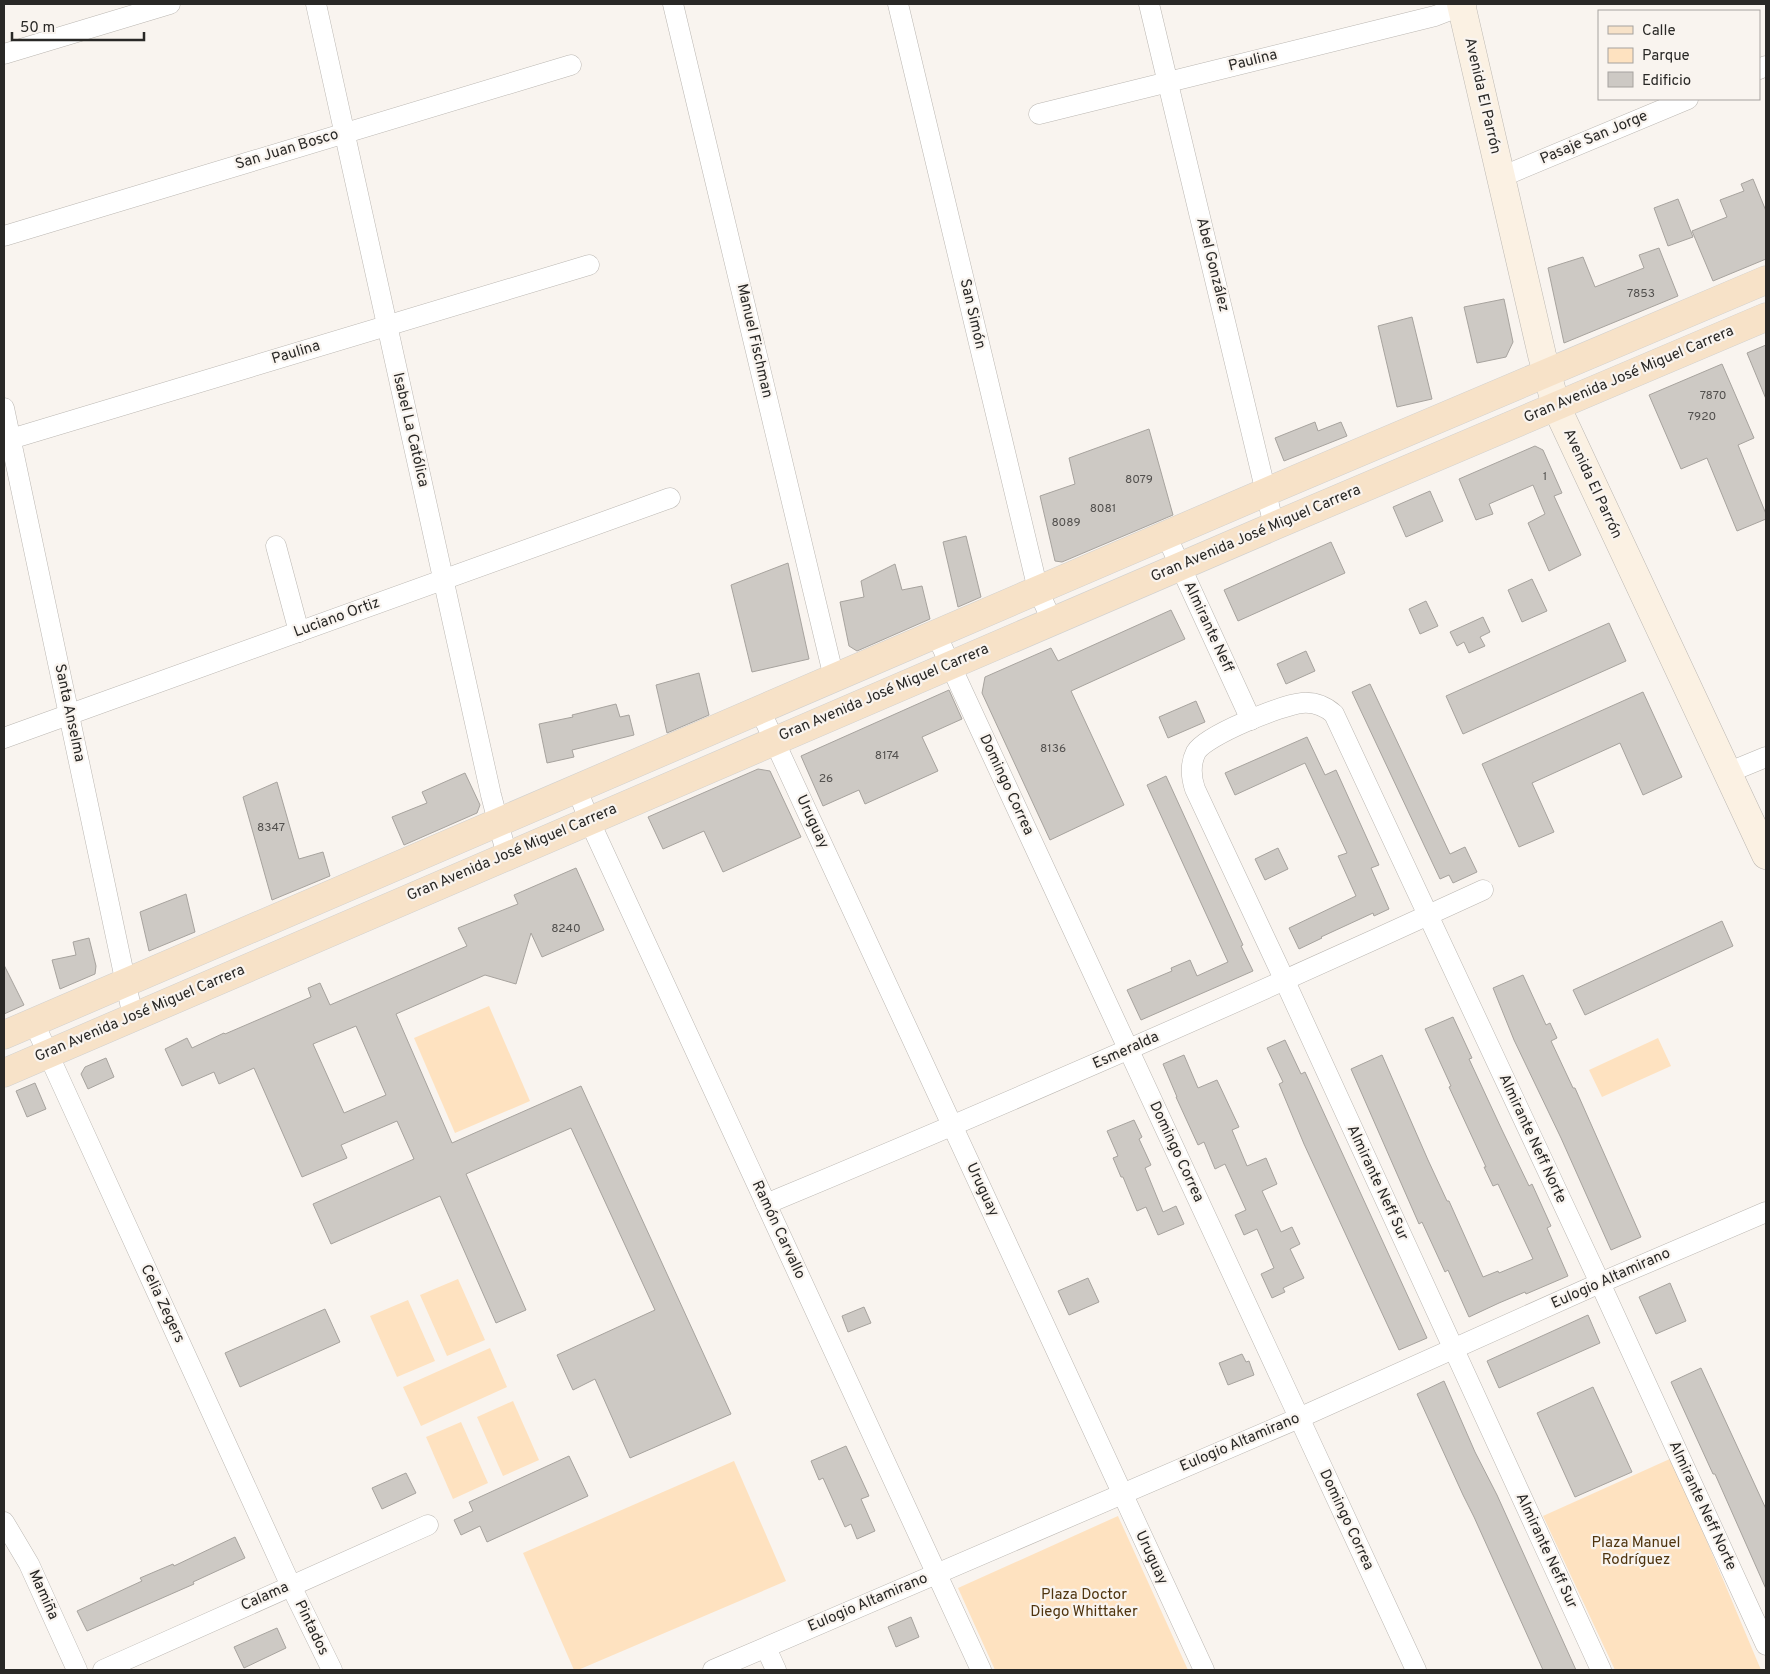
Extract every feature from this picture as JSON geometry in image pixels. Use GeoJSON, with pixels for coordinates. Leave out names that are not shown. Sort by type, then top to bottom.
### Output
{"type":"FeatureCollection","features":[{"type":"Feature","properties":{"kind":"main road","name":"Avenida El Parrón"},"geometry":{"type":"LineString","coordinates":[[1463,4],[1501,177],[1556,406],[1766,854]]}},
{"type":"Feature","properties":{"kind":"main road"},"geometry":{"type":"LineString","coordinates":[[4,1035],[1266,492],[1766,280]]}},
{"type":"Feature","properties":{"kind":"main road","name":"Gran Avenida José Miguel Carrera"},"geometry":{"type":"LineString","coordinates":[[4,1073],[1180,566],[1766,317]]}},
{"type":"Feature","properties":{"kind":"street"},"geometry":{"type":"LineString","coordinates":[[4,54],[170,4]]}},
{"type":"Feature","properties":{"kind":"street","name":"Isabel La Católica"},"geometry":{"type":"LineString","coordinates":[[316,4],[443,580],[507,856]]}},
{"type":"Feature","properties":{"kind":"street","name":"Manuel Fischman"},"geometry":{"type":"LineString","coordinates":[[673,4],[834,678]]}},
{"type":"Feature","properties":{"kind":"street","name":"San Simón"},"geometry":{"type":"LineString","coordinates":[[898,4],[1038,590],[1052,621]]}},
{"type":"Feature","properties":{"kind":"street","name":"Abel González"},"geometry":{"type":"LineString","coordinates":[[1149,4],[1274,526]]}},
{"type":"Feature","properties":{"kind":"street","name":"Paulina"},"geometry":{"type":"LineString","coordinates":[[1039,114],[1435,16],[1463,4]]}},
{"type":"Feature","properties":{"kind":"street","name":"San Juan Bosco"},"geometry":{"type":"LineString","coordinates":[[4,236],[571,65]]}},
{"type":"Feature","properties":{"kind":"street","name":"Pasaje San Jorge"},"geometry":{"type":"LineString","coordinates":[[1501,177],[1686,100]]}},
{"type":"Feature","properties":{"kind":"street","name":"Paulina"},"geometry":{"type":"LineString","coordinates":[[7,440],[589,265]]}},
{"type":"Feature","properties":{"kind":"street","name":"Santa Anselma"},"geometry":{"type":"LineString","coordinates":[[4,408],[7,440],[69,715],[133,1017]]}},
{"type":"Feature","properties":{"kind":"street","name":"Luciano Ortiz"},"geometry":{"type":"LineString","coordinates":[[4,738],[670,498]]}},
{"type":"Feature","properties":{"kind":"street","name":"Almirante Neff"},"geometry":{"type":"LineString","coordinates":[[1166,535],[1251,720]]}},
{"type":"Feature","properties":{"kind":"street"},"geometry":{"type":"LineString","coordinates":[[276,546],[298,632]]}},
{"type":"Feature","properties":{"kind":"street","name":"Domingo Correa"},"geometry":{"type":"LineString","coordinates":[[936,634],[1416,1670]]}},
{"type":"Feature","properties":{"kind":"street","name":"Almirante Neff Norte"},"geometry":{"type":"LineString","coordinates":[[1251,720],[1285,706],[1302,703],[1320,705],[1334,714],[1766,1645]]}},
{"type":"Feature","properties":{"kind":"street","name":"Uruguay"},"geometry":{"type":"LineString","coordinates":[[760,710],[1204,1670]]}},
{"type":"Feature","properties":{"kind":"street","name":"Almirante Neff Sur"},"geometry":{"type":"LineString","coordinates":[[1251,720],[1211,738],[1197,750],[1191,770],[1194,789],[1284,980],[1601,1670]]}},
{"type":"Feature","properties":{"kind":"street"},"geometry":{"type":"LineString","coordinates":[[1727,773],[1766,757]]}},
{"type":"Feature","properties":{"kind":"street","name":"Ramón Carvallo"},"geometry":{"type":"LineString","coordinates":[[576,789],[981,1670]]}},
{"type":"Feature","properties":{"kind":"street","name":"Esmeralda"},"geometry":{"type":"LineString","coordinates":[[766,1204],[953,1127],[1129,1050],[1483,890]]}},
{"type":"Feature","properties":{"kind":"street","name":"Celia Zegers"},"geometry":{"type":"LineString","coordinates":[[34,1022],[290,1586]]}},
{"type":"Feature","properties":{"kind":"street","name":"Eulogio Altamirano"},"geometry":{"type":"LineString","coordinates":[[713,1670],[1299,1418],[1766,1212]]}},
{"type":"Feature","properties":{"kind":"street","name":"Mamiña"},"geometry":{"type":"LineString","coordinates":[[4,1522],[29,1564],[77,1670]]}},
{"type":"Feature","properties":{"kind":"street","name":"Calama"},"geometry":{"type":"LineString","coordinates":[[103,1670],[428,1524]]}},
{"type":"Feature","properties":{"kind":"street","name":"Pintados"},"geometry":{"type":"LineString","coordinates":[[290,1586],[332,1670]]}},
{"type":"Feature","properties":{"kind":"street"},"geometry":{"type":"LineString","coordinates":[[766,1648],[776,1670]]}},
{"type":"Feature","properties":{"kind":"green space"},"geometry":{"type":"Polygon","coordinates":[[[489,1006],[530,1101],[455,1133],[414,1038],[489,1006]]]}},
{"type":"Feature","properties":{"kind":"green space"},"geometry":{"type":"Polygon","coordinates":[[[1658,1038],[1671,1066],[1602,1097],[1589,1070],[1658,1038]]]}},
{"type":"Feature","properties":{"kind":"green space"},"geometry":{"type":"Polygon","coordinates":[[[458,1279],[485,1340],[447,1356],[420,1295],[458,1279]]]}},
{"type":"Feature","properties":{"kind":"green space"},"geometry":{"type":"Polygon","coordinates":[[[408,1300],[435,1361],[397,1377],[370,1316],[408,1300]]]}},
{"type":"Feature","properties":{"kind":"green space"},"geometry":{"type":"Polygon","coordinates":[[[490,1348],[507,1387],[421,1426],[403,1387],[490,1348]]]}},
{"type":"Feature","properties":{"kind":"green space"},"geometry":{"type":"Polygon","coordinates":[[[513,1401],[539,1460],[503,1476],[477,1417],[513,1401]]]}},
{"type":"Feature","properties":{"kind":"green space"},"geometry":{"type":"Polygon","coordinates":[[[461,1422],[488,1483],[453,1499],[426,1437],[461,1422]]]}},
{"type":"Feature","properties":{"kind":"green space","name":"Plaza Manuel Rodríguez"},"geometry":{"type":"Polygon","coordinates":[[[1672,1458],[1761,1670],[1615,1670],[1543,1516],[1672,1458]]]}},
{"type":"Feature","properties":{"kind":"green space"},"geometry":{"type":"Polygon","coordinates":[[[734,1461],[786,1581],[578,1670],[574,1670],[523,1553],[734,1461]]]}},
{"type":"Feature","properties":{"kind":"green space","name":"Plaza Doctor Diego Whittaker"},"geometry":{"type":"Polygon","coordinates":[[[1118,1516],[1188,1670],[995,1670],[958,1588],[1118,1516]]]}},
{"type":"Feature","properties":{"kind":"building"},"geometry":{"type":"Polygon","coordinates":[[[1753,179],[1766,211],[1766,259],[1713,281],[1692,231],[1727,217],[1720,200],[1744,191],[1741,184],[1753,179]]]}},
{"type":"Feature","properties":{"kind":"building"},"geometry":{"type":"Polygon","coordinates":[[[1678,199],[1693,237],[1668,246],[1654,208],[1678,199]]]}},
{"type":"Feature","properties":{"kind":"building"},"geometry":{"type":"Polygon","coordinates":[[[1659,248],[1678,296],[1564,343],[1548,268],[1583,257],[1595,287],[1644,268],[1639,255],[1659,248]]]}},
{"type":"Feature","properties":{"kind":"building"},"geometry":{"type":"Polygon","coordinates":[[[1504,299],[1513,342],[1506,357],[1477,363],[1464,307],[1504,299]]]}},
{"type":"Feature","properties":{"kind":"building"},"geometry":{"type":"Polygon","coordinates":[[[1412,317],[1432,399],[1397,407],[1378,326],[1412,317]]]}},
{"type":"Feature","properties":{"kind":"building"},"geometry":{"type":"Polygon","coordinates":[[[1766,345],[1766,399],[1747,353],[1766,345]]]}},
{"type":"Feature","properties":{"kind":"building"},"geometry":{"type":"Polygon","coordinates":[[[1722,364],[1754,438],[1738,445],[1766,514],[1766,519],[1737,531],[1707,458],[1681,469],[1649,395],[1722,364]]]}},
{"type":"Feature","properties":{"kind":"building"},"geometry":{"type":"Polygon","coordinates":[[[1315,422],[1318,431],[1341,422],[1347,436],[1284,461],[1275,438],[1315,422]]]}},
{"type":"Feature","properties":{"kind":"building"},"geometry":{"type":"Polygon","coordinates":[[[1149,429],[1173,515],[1062,562],[1055,561],[1040,496],[1075,484],[1069,458],[1149,429]]]}},
{"type":"Feature","properties":{"kind":"building"},"geometry":{"type":"Polygon","coordinates":[[[1535,446],[1543,450],[1562,493],[1554,496],[1581,555],[1549,571],[1528,523],[1545,514],[1533,485],[1489,504],[1493,514],[1476,520],[1459,479],[1535,446]]]}},
{"type":"Feature","properties":{"kind":"building"},"geometry":{"type":"Polygon","coordinates":[[[1430,491],[1443,521],[1406,537],[1393,507],[1430,491]]]}},
{"type":"Feature","properties":{"kind":"building"},"geometry":{"type":"Polygon","coordinates":[[[966,536],[981,597],[958,607],[943,542],[966,536]]]}},
{"type":"Feature","properties":{"kind":"building"},"geometry":{"type":"Polygon","coordinates":[[[1331,542],[1345,573],[1238,621],[1224,590],[1331,542]]]}},
{"type":"Feature","properties":{"kind":"building"},"geometry":{"type":"Polygon","coordinates":[[[788,563],[809,659],[752,672],[731,585],[788,563]]]}},
{"type":"Feature","properties":{"kind":"building"},"geometry":{"type":"Polygon","coordinates":[[[895,564],[902,590],[922,586],[930,619],[857,651],[849,646],[840,602],[864,597],[861,581],[895,564]]]}},
{"type":"Feature","properties":{"kind":"building"},"geometry":{"type":"Polygon","coordinates":[[[1532,579],[1547,611],[1522,622],[1508,590],[1532,579]]]}},
{"type":"Feature","properties":{"kind":"building"},"geometry":{"type":"Polygon","coordinates":[[[1426,601],[1438,626],[1420,634],[1409,609],[1426,601]]]}},
{"type":"Feature","properties":{"kind":"building"},"geometry":{"type":"Polygon","coordinates":[[[1171,610],[1185,639],[1071,691],[1124,805],[1050,840],[982,693],[985,677],[1051,648],[1058,661],[1171,610]]]}},
{"type":"Feature","properties":{"kind":"building"},"geometry":{"type":"Polygon","coordinates":[[[1483,617],[1490,632],[1480,637],[1485,646],[1469,653],[1464,642],[1457,646],[1450,632],[1483,617]]]}},
{"type":"Feature","properties":{"kind":"building"},"geometry":{"type":"Polygon","coordinates":[[[1609,623],[1626,661],[1463,734],[1446,696],[1609,623]]]}},
{"type":"Feature","properties":{"kind":"building"},"geometry":{"type":"Polygon","coordinates":[[[1306,651],[1315,671],[1286,684],[1277,664],[1306,651]]]}},
{"type":"Feature","properties":{"kind":"building"},"geometry":{"type":"Polygon","coordinates":[[[699,673],[709,715],[667,733],[656,685],[699,673]]]}},
{"type":"Feature","properties":{"kind":"building"},"geometry":{"type":"Polygon","coordinates":[[[1370,684],[1450,854],[1465,847],[1477,872],[1453,883],[1449,875],[1440,879],[1352,692],[1370,684]]]}},
{"type":"Feature","properties":{"kind":"building"},"geometry":{"type":"Polygon","coordinates":[[[949,690],[962,719],[922,737],[938,771],[865,804],[859,790],[823,806],[801,756],[949,690]]]}},
{"type":"Feature","properties":{"kind":"building"},"geometry":{"type":"Polygon","coordinates":[[[1643,692],[1682,777],[1643,795],[1620,743],[1532,783],[1554,832],[1519,847],[1482,764],[1643,692]]]}},
{"type":"Feature","properties":{"kind":"building"},"geometry":{"type":"Polygon","coordinates":[[[1196,701],[1205,722],[1168,738],[1159,717],[1196,701]]]}},
{"type":"Feature","properties":{"kind":"building"},"geometry":{"type":"Polygon","coordinates":[[[616,704],[620,717],[629,715],[634,735],[572,750],[574,757],[547,763],[539,724],[573,717],[572,715],[616,704]]]}},
{"type":"Feature","properties":{"kind":"building"},"geometry":{"type":"Polygon","coordinates":[[[1307,737],[1325,775],[1336,770],[1379,865],[1371,868],[1389,909],[1374,916],[1373,913],[1299,949],[1289,928],[1356,896],[1338,856],[1347,853],[1305,763],[1235,795],[1225,773],[1307,737]]]}},
{"type":"Feature","properties":{"kind":"building"},"geometry":{"type":"Polygon","coordinates":[[[758,769],[770,771],[801,837],[723,872],[704,831],[663,849],[648,817],[758,769]]]}},
{"type":"Feature","properties":{"kind":"building"},"geometry":{"type":"Polygon","coordinates":[[[465,773],[480,805],[477,813],[404,845],[392,817],[427,803],[422,792],[465,773]]]}},
{"type":"Feature","properties":{"kind":"building"},"geometry":{"type":"Polygon","coordinates":[[[1166,776],[1253,971],[1141,1020],[1127,990],[1172,971],[1171,968],[1190,960],[1197,976],[1228,962],[1147,785],[1166,776]]]}},
{"type":"Feature","properties":{"kind":"building"},"geometry":{"type":"Polygon","coordinates":[[[277,782],[299,859],[323,852],[330,876],[272,900],[243,797],[277,782]]]}},
{"type":"Feature","properties":{"kind":"building"},"geometry":{"type":"Polygon","coordinates":[[[1278,848],[1288,869],[1265,880],[1255,859],[1278,848]]]}},
{"type":"Feature","properties":{"kind":"building"},"geometry":{"type":"Polygon","coordinates":[[[576,868],[604,930],[542,957],[531,933],[516,984],[485,975],[396,1014],[452,1143],[581,1086],[731,1414],[630,1458],[595,1379],[573,1390],[557,1355],[655,1310],[571,1128],[466,1174],[526,1310],[496,1323],[440,1196],[331,1244],[313,1204],[414,1159],[397,1121],[341,1145],[347,1158],[302,1177],[254,1068],[219,1084],[214,1072],[182,1086],[165,1049],[187,1038],[192,1048],[225,1034],[311,997],[308,988],[320,983],[330,1005],[467,946],[458,928],[518,904],[514,895],[576,868]],[[356,1026],[313,1044],[344,1113],[386,1095],[356,1026]]]}},
{"type":"Feature","properties":{"kind":"building"},"geometry":{"type":"Polygon","coordinates":[[[186,894],[195,932],[149,951],[140,912],[186,894]]]}},
{"type":"Feature","properties":{"kind":"building"},"geometry":{"type":"Polygon","coordinates":[[[1722,921],[1733,946],[1585,1015],[1573,990],[1722,921]]]}},
{"type":"Feature","properties":{"kind":"building"},"geometry":{"type":"Polygon","coordinates":[[[89,938],[96,966],[95,974],[60,989],[52,960],[76,955],[73,942],[89,938]]]}},
{"type":"Feature","properties":{"kind":"building"},"geometry":{"type":"Polygon","coordinates":[[[4,965],[24,1005],[4,1014],[4,965]]]}},
{"type":"Feature","properties":{"kind":"building"},"geometry":{"type":"Polygon","coordinates":[[[1523,975],[1546,1025],[1550,1023],[1557,1038],[1551,1041],[1573,1088],[1575,1088],[1641,1237],[1611,1250],[1561,1138],[1514,1040],[1493,988],[1523,975]]]}},
{"type":"Feature","properties":{"kind":"building"},"geometry":{"type":"Polygon","coordinates":[[[1453,1017],[1472,1058],[1469,1059],[1502,1130],[1529,1186],[1532,1184],[1551,1226],[1547,1228],[1568,1276],[1526,1294],[1525,1292],[1469,1317],[1448,1270],[1445,1272],[1422,1222],[1419,1224],[1351,1069],[1382,1055],[1428,1160],[1447,1201],[1449,1201],[1483,1277],[1498,1271],[1499,1273],[1533,1259],[1498,1184],[1493,1186],[1484,1167],[1486,1167],[1425,1029],[1453,1017]]]}},
{"type":"Feature","properties":{"kind":"building"},"geometry":{"type":"Polygon","coordinates":[[[1285,1040],[1301,1074],[1305,1072],[1427,1338],[1399,1350],[1304,1144],[1279,1084],[1283,1082],[1267,1048],[1285,1040]]]}},
{"type":"Feature","properties":{"kind":"building"},"geometry":{"type":"Polygon","coordinates":[[[1184,1055],[1198,1088],[1217,1080],[1239,1127],[1232,1130],[1247,1166],[1266,1158],[1277,1184],[1262,1191],[1281,1232],[1292,1227],[1300,1244],[1290,1249],[1304,1278],[1283,1288],[1285,1292],[1272,1298],[1261,1274],[1274,1268],[1257,1229],[1244,1235],[1235,1215],[1246,1210],[1225,1164],[1215,1169],[1204,1142],[1198,1145],[1163,1064],[1184,1055]]]}},
{"type":"Feature","properties":{"kind":"building"},"geometry":{"type":"Polygon","coordinates":[[[106,1058],[114,1077],[88,1089],[81,1074],[85,1067],[106,1058]]]}},
{"type":"Feature","properties":{"kind":"building"},"geometry":{"type":"Polygon","coordinates":[[[35,1083],[46,1109],[27,1117],[16,1091],[35,1083]]]}},
{"type":"Feature","properties":{"kind":"building"},"geometry":{"type":"Polygon","coordinates":[[[1134,1120],[1142,1137],[1139,1139],[1151,1165],[1145,1168],[1163,1212],[1176,1206],[1184,1224],[1158,1235],[1146,1207],[1137,1211],[1113,1158],[1118,1156],[1107,1131],[1134,1120]]]}},
{"type":"Feature","properties":{"kind":"building"},"geometry":{"type":"Polygon","coordinates":[[[1088,1278],[1099,1302],[1069,1315],[1058,1291],[1088,1278]]]}},
{"type":"Feature","properties":{"kind":"building"},"geometry":{"type":"Polygon","coordinates":[[[1670,1283],[1686,1321],[1656,1334],[1639,1297],[1670,1283]]]}},
{"type":"Feature","properties":{"kind":"building"},"geometry":{"type":"Polygon","coordinates":[[[864,1307],[871,1323],[848,1332],[842,1316],[864,1307]]]}},
{"type":"Feature","properties":{"kind":"building"},"geometry":{"type":"Polygon","coordinates":[[[325,1309],[340,1342],[240,1387],[225,1353],[325,1309]]]}},
{"type":"Feature","properties":{"kind":"building"},"geometry":{"type":"Polygon","coordinates":[[[1588,1315],[1600,1343],[1499,1388],[1487,1361],[1588,1315]]]}},
{"type":"Feature","properties":{"kind":"building"},"geometry":{"type":"Polygon","coordinates":[[[1242,1354],[1246,1362],[1249,1361],[1254,1375],[1228,1385],[1219,1363],[1242,1354]]]}},
{"type":"Feature","properties":{"kind":"building"},"geometry":{"type":"Polygon","coordinates":[[[1701,1368],[1766,1509],[1766,1589],[1715,1474],[1713,1474],[1671,1382],[1701,1368]]]}},
{"type":"Feature","properties":{"kind":"building"},"geometry":{"type":"Polygon","coordinates":[[[1444,1381],[1576,1670],[1543,1670],[1463,1495],[1417,1394],[1444,1381]]]}},
{"type":"Feature","properties":{"kind":"building"},"geometry":{"type":"Polygon","coordinates":[[[1593,1387],[1632,1472],[1575,1497],[1537,1413],[1593,1387]]]}},
{"type":"Feature","properties":{"kind":"building"},"geometry":{"type":"Polygon","coordinates":[[[846,1446],[869,1496],[861,1499],[875,1531],[857,1539],[851,1524],[845,1527],[823,1478],[819,1480],[811,1461],[846,1446]]]}},
{"type":"Feature","properties":{"kind":"building"},"geometry":{"type":"Polygon","coordinates":[[[569,1456],[588,1496],[487,1542],[480,1526],[461,1535],[454,1520],[473,1511],[469,1502],[569,1456]]]}},
{"type":"Feature","properties":{"kind":"building"},"geometry":{"type":"Polygon","coordinates":[[[406,1473],[416,1493],[382,1509],[372,1488],[406,1473]]]}},
{"type":"Feature","properties":{"kind":"building"},"geometry":{"type":"Polygon","coordinates":[[[235,1537],[245,1558],[193,1582],[194,1584],[87,1631],[77,1611],[142,1581],[140,1578],[173,1564],[174,1566],[235,1537]]]}},
{"type":"Feature","properties":{"kind":"building"},"geometry":{"type":"Polygon","coordinates":[[[911,1617],[919,1637],[896,1647],[888,1627],[911,1617]]]}},
{"type":"Feature","properties":{"kind":"building"},"geometry":{"type":"Polygon","coordinates":[[[277,1628],[286,1648],[244,1668],[234,1647],[277,1628]]]}}]}
